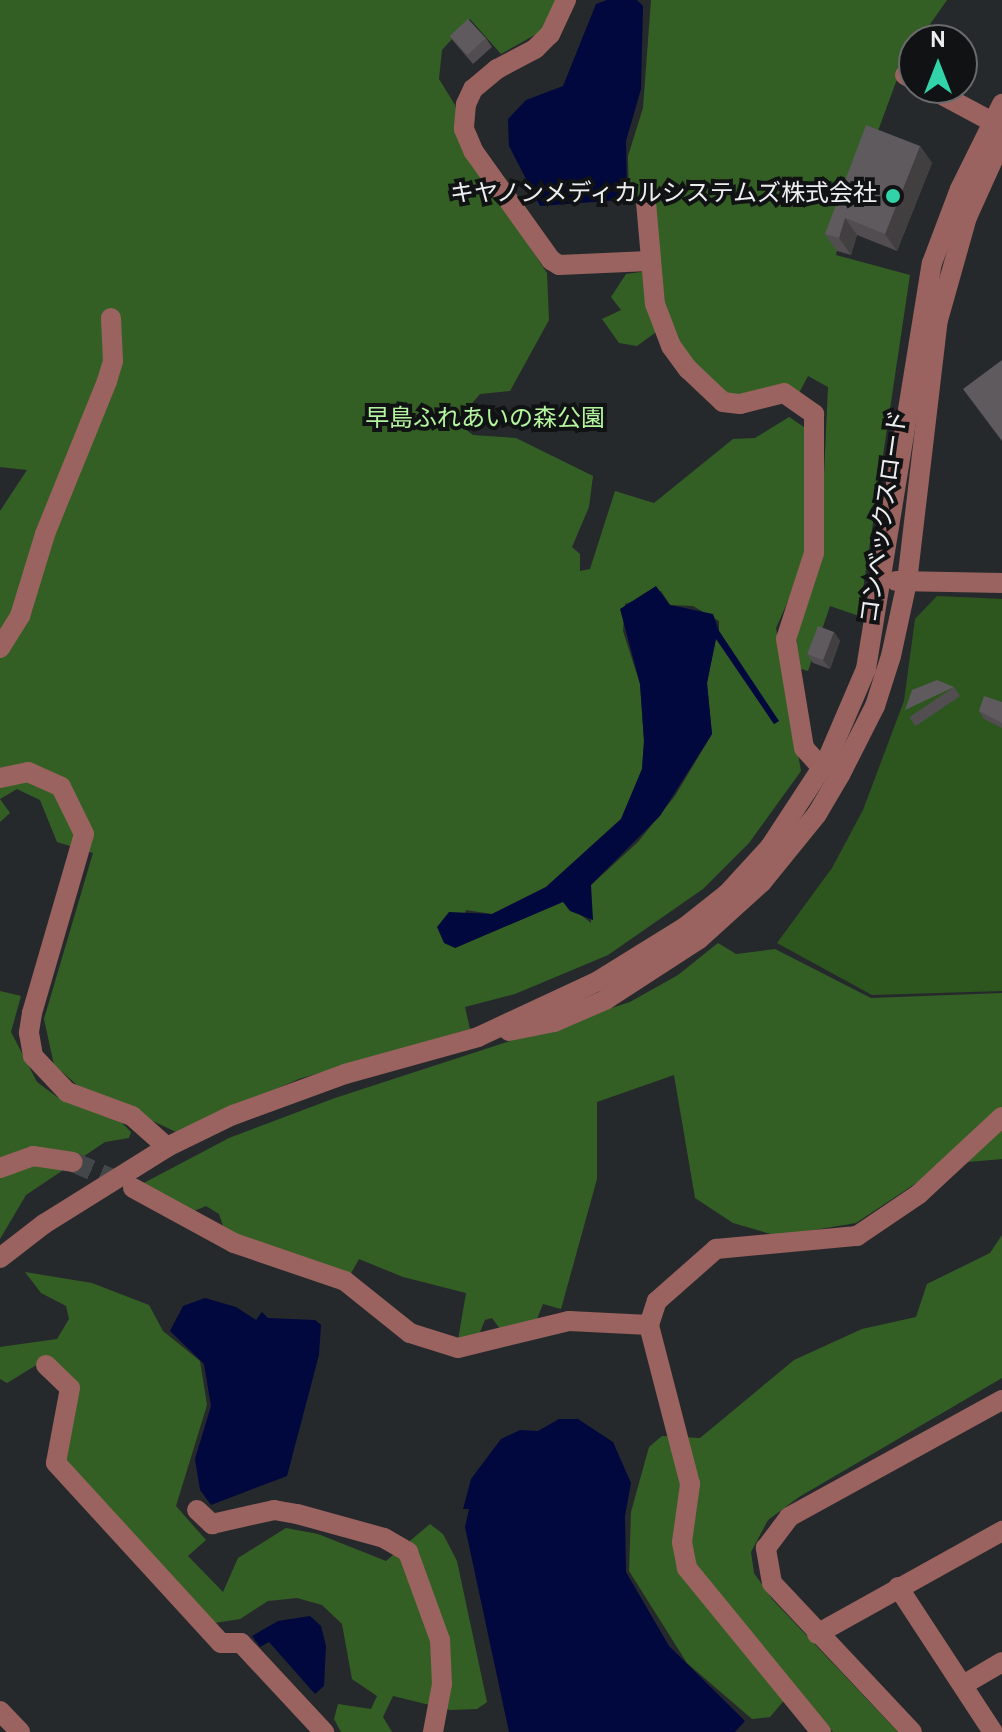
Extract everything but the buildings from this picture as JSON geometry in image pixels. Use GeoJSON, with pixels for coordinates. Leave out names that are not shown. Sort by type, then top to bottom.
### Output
{"type":"FeatureCollection","features":[{"type":"Feature","properties":{"kind":"street"},"geometry":{"type":"LineString","coordinates":[[566,0],[550,34],[535,49],[497,69],[473,89],[466,104],[464,129],[474,152],[551,260],[559,265],[649,261]]}},
{"type":"Feature","properties":{"kind":"street"},"geometry":{"type":"LineString","coordinates":[[961,104],[1000,123]]}},
{"type":"Feature","properties":{"kind":"street","name":"コンベックスロード"},"geometry":{"type":"LineString","coordinates":[[478,1037],[598,981],[685,927],[727,894],[770,847],[822,768],[848,721],[866,669],[884,581],[929,278],[949,215],[1000,123]]}},
{"type":"Feature","properties":{"kind":"street","name":"コンベックスロード"},"geometry":{"type":"LineString","coordinates":[[478,1037],[554,1022],[633,984],[699,939],[762,882],[817,814],[864,728],[891,656],[907,582],[938,320],[967,217],[1000,123]]}},
{"type":"Feature","properties":{"kind":"street"},"geometry":{"type":"LineString","coordinates":[[646,202],[655,304],[671,346],[714,397],[740,404],[784,393],[814,414],[814,553],[786,639],[804,748],[822,768]]}},
{"type":"Feature","properties":{"kind":"street"},"geometry":{"type":"LineString","coordinates":[[0,648],[20,616],[45,534],[107,381],[113,361],[111,318]]}},
{"type":"Feature","properties":{"kind":"street"},"geometry":{"type":"LineString","coordinates":[[884,581],[1002,583]]}},
{"type":"Feature","properties":{"kind":"street"},"geometry":{"type":"LineString","coordinates":[[0,778],[28,772],[61,787],[84,834],[32,1013],[33,1056],[67,1092],[132,1116],[167,1147]]}},
{"type":"Feature","properties":{"kind":"street"},"geometry":{"type":"LineString","coordinates":[[0,1258],[44,1224],[167,1147],[288,1094],[478,1037]]}},
{"type":"Feature","properties":{"kind":"street"},"geometry":{"type":"LineString","coordinates":[[821,1732],[687,1568],[682,1542],[690,1484],[649,1325],[657,1301],[716,1249],[857,1236],[919,1194],[1002,1117]]}},
{"type":"Feature","properties":{"kind":"street"},"geometry":{"type":"LineString","coordinates":[[0,1168],[33,1156],[73,1162]]}},
{"type":"Feature","properties":{"kind":"street"},"geometry":{"type":"LineString","coordinates":[[133,1188],[234,1243],[345,1281],[410,1333],[458,1348],[569,1321],[649,1325]]}},
{"type":"Feature","properties":{"kind":"street"},"geometry":{"type":"LineString","coordinates":[[46,1365],[70,1388],[56,1463],[221,1643],[241,1643],[324,1732]]}},
{"type":"Feature","properties":{"kind":"street"},"geometry":{"type":"LineString","coordinates":[[912,1732],[772,1583],[765,1564],[772,1533],[789,1517],[1002,1400]]}},
{"type":"Feature","properties":{"kind":"street"},"geometry":{"type":"LineString","coordinates":[[197,1510],[212,1524],[274,1510],[297,1514],[384,1538],[408,1552],[440,1640],[442,1684],[433,1732]]}},
{"type":"Feature","properties":{"kind":"street"},"geometry":{"type":"LineString","coordinates":[[817,1634],[1002,1531]]}},
{"type":"Feature","properties":{"kind":"street"},"geometry":{"type":"LineString","coordinates":[[898,1587],[993,1732]]}},
{"type":"Feature","properties":{"kind":"street"},"geometry":{"type":"LineString","coordinates":[[963,1685],[1002,1662]]}},
{"type":"Feature","properties":{"kind":"street"},"geometry":{"type":"LineString","coordinates":[[0,1711],[20,1732]]}},
{"type":"Feature","properties":{"kind":"green space","name":"早島ふれあいの森公園"},"geometry":{"type":"Polygon","coordinates":[[[0,0],[557,0],[540,32],[501,54],[470,19],[442,50],[439,79],[455,105],[464,147],[547,273],[549,320],[510,391],[480,394],[456,422],[473,435],[516,438],[593,476],[589,507],[572,547],[580,554],[580,571],[590,569],[615,491],[654,503],[733,439],[755,438],[789,417],[810,431],[805,563],[776,628],[801,771],[749,843],[703,889],[608,955],[515,994],[465,1007],[470,1029],[299,1079],[176,1132],[77,1085],[54,1065],[44,1019],[93,853],[57,842],[40,800],[17,789],[0,799],[0,511],[27,470],[0,467],[0,0]],[[661,591],[625,604],[623,631],[640,684],[644,741],[642,769],[621,819],[546,887],[492,914],[466,910],[455,948],[563,901],[591,923],[591,885],[638,842],[675,796],[712,734],[707,683],[716,638],[774,724],[778,721],[719,631],[719,621],[693,606],[670,605],[661,591]]]}},
{"type":"Feature","properties":{"kind":"green space"},"geometry":{"type":"Polygon","coordinates":[[[651,0],[947,0],[930,24],[898,24],[898,77],[841,231],[836,255],[910,275],[859,616],[830,606],[808,671],[798,668],[796,633],[820,563],[828,387],[808,376],[799,393],[728,398],[675,343],[667,324],[637,346],[619,343],[602,319],[621,310],[611,297],[626,274],[656,270],[656,211],[629,197],[628,156],[643,108],[651,0]]]}},
{"type":"Feature","properties":{"kind":"green space"},"geometry":{"type":"Polygon","coordinates":[[[937,596],[1002,599],[1002,991],[872,995],[777,943],[832,868],[863,810],[904,701],[915,619],[937,596]]]}},
{"type":"Feature","properties":{"kind":"green space"},"geometry":{"type":"Polygon","coordinates":[[[0,799],[10,813],[0,822],[0,799]]]}},
{"type":"Feature","properties":{"kind":"green space"},"geometry":{"type":"Polygon","coordinates":[[[718,943],[736,954],[775,949],[871,998],[1002,993],[1002,1159],[945,1164],[856,1223],[778,1236],[733,1223],[695,1198],[674,1075],[597,1102],[597,1179],[561,1309],[543,1304],[535,1324],[503,1333],[492,1318],[485,1320],[478,1337],[458,1340],[466,1293],[403,1277],[359,1259],[349,1277],[225,1232],[219,1214],[206,1206],[194,1211],[140,1185],[229,1138],[335,1098],[630,1002],[678,975],[718,943]]]}},
{"type":"Feature","properties":{"kind":"green space"},"geometry":{"type":"Polygon","coordinates":[[[0,991],[21,996],[11,1032],[37,1082],[57,1097],[118,1119],[131,1132],[129,1138],[105,1142],[26,1195],[0,1239],[0,991]]]}},
{"type":"Feature","properties":{"kind":"green space"},"geometry":{"type":"Polygon","coordinates":[[[1002,1235],[1002,1378],[799,1497],[768,1520],[751,1552],[754,1573],[772,1599],[898,1732],[833,1732],[805,1703],[787,1697],[770,1717],[752,1719],[687,1663],[629,1571],[631,1512],[649,1447],[662,1436],[700,1438],[794,1360],[862,1329],[916,1317],[927,1284],[990,1253],[1002,1235]]]}},
{"type":"Feature","properties":{"kind":"green space"},"geometry":{"type":"Polygon","coordinates":[[[25,1272],[92,1283],[149,1305],[163,1331],[200,1361],[207,1405],[176,1506],[206,1540],[188,1556],[223,1592],[238,1558],[286,1528],[318,1534],[386,1561],[430,1524],[443,1534],[457,1561],[487,1702],[477,1709],[450,1710],[393,1696],[383,1717],[392,1732],[341,1732],[334,1719],[338,1704],[371,1709],[377,1696],[352,1679],[342,1624],[322,1605],[297,1598],[268,1601],[240,1619],[215,1623],[62,1465],[76,1386],[43,1361],[7,1383],[0,1379],[0,1347],[57,1339],[69,1319],[66,1306],[41,1293],[25,1272]]]}},
{"type":"Feature","properties":{"kind":"shaded area"},"geometry":{"type":"Polygon","coordinates":[[[607,0],[637,0],[643,6],[641,89],[626,141],[627,194],[620,200],[540,206],[509,146],[508,119],[526,100],[563,86],[596,4],[607,0]]]}},
{"type":"Feature","properties":{"kind":"shaded area"},"geometry":{"type":"Polygon","coordinates":[[[656,586],[670,605],[713,614],[719,631],[779,721],[774,724],[716,639],[707,683],[712,734],[660,816],[591,885],[593,920],[570,911],[563,902],[455,948],[444,943],[437,927],[449,912],[492,914],[546,887],[621,819],[642,769],[644,741],[640,684],[620,609],[656,586]]]}},
{"type":"Feature","properties":{"kind":"shaded area"},"geometry":{"type":"Polygon","coordinates":[[[205,1298],[236,1307],[256,1320],[262,1312],[268,1318],[315,1320],[321,1325],[319,1355],[287,1476],[211,1505],[200,1490],[195,1459],[211,1406],[204,1364],[170,1331],[183,1306],[205,1298]]]}},
{"type":"Feature","properties":{"kind":"shaded area"},"geometry":{"type":"Polygon","coordinates":[[[559,1419],[578,1419],[613,1442],[631,1483],[625,1516],[626,1572],[669,1646],[745,1721],[735,1732],[509,1732],[465,1527],[469,1509],[463,1509],[471,1479],[501,1439],[520,1430],[538,1431],[559,1419]]]}},
{"type":"Feature","properties":{"kind":"shaded area"},"geometry":{"type":"Polygon","coordinates":[[[310,1616],[321,1626],[326,1646],[324,1686],[315,1694],[269,1642],[260,1647],[252,1636],[278,1621],[310,1616]]]}},
{"type":"Feature","properties":{"kind":"tunnel"},"geometry":{"type":"LineString","coordinates":[[73,1162],[128,1186]]}},
{"type":"Feature","properties":{"kind":"place","name":"キヤノンメディカルシステムズ株式会社"},"geometry":{"type":"Point","coordinates":[893,196]}}]}
